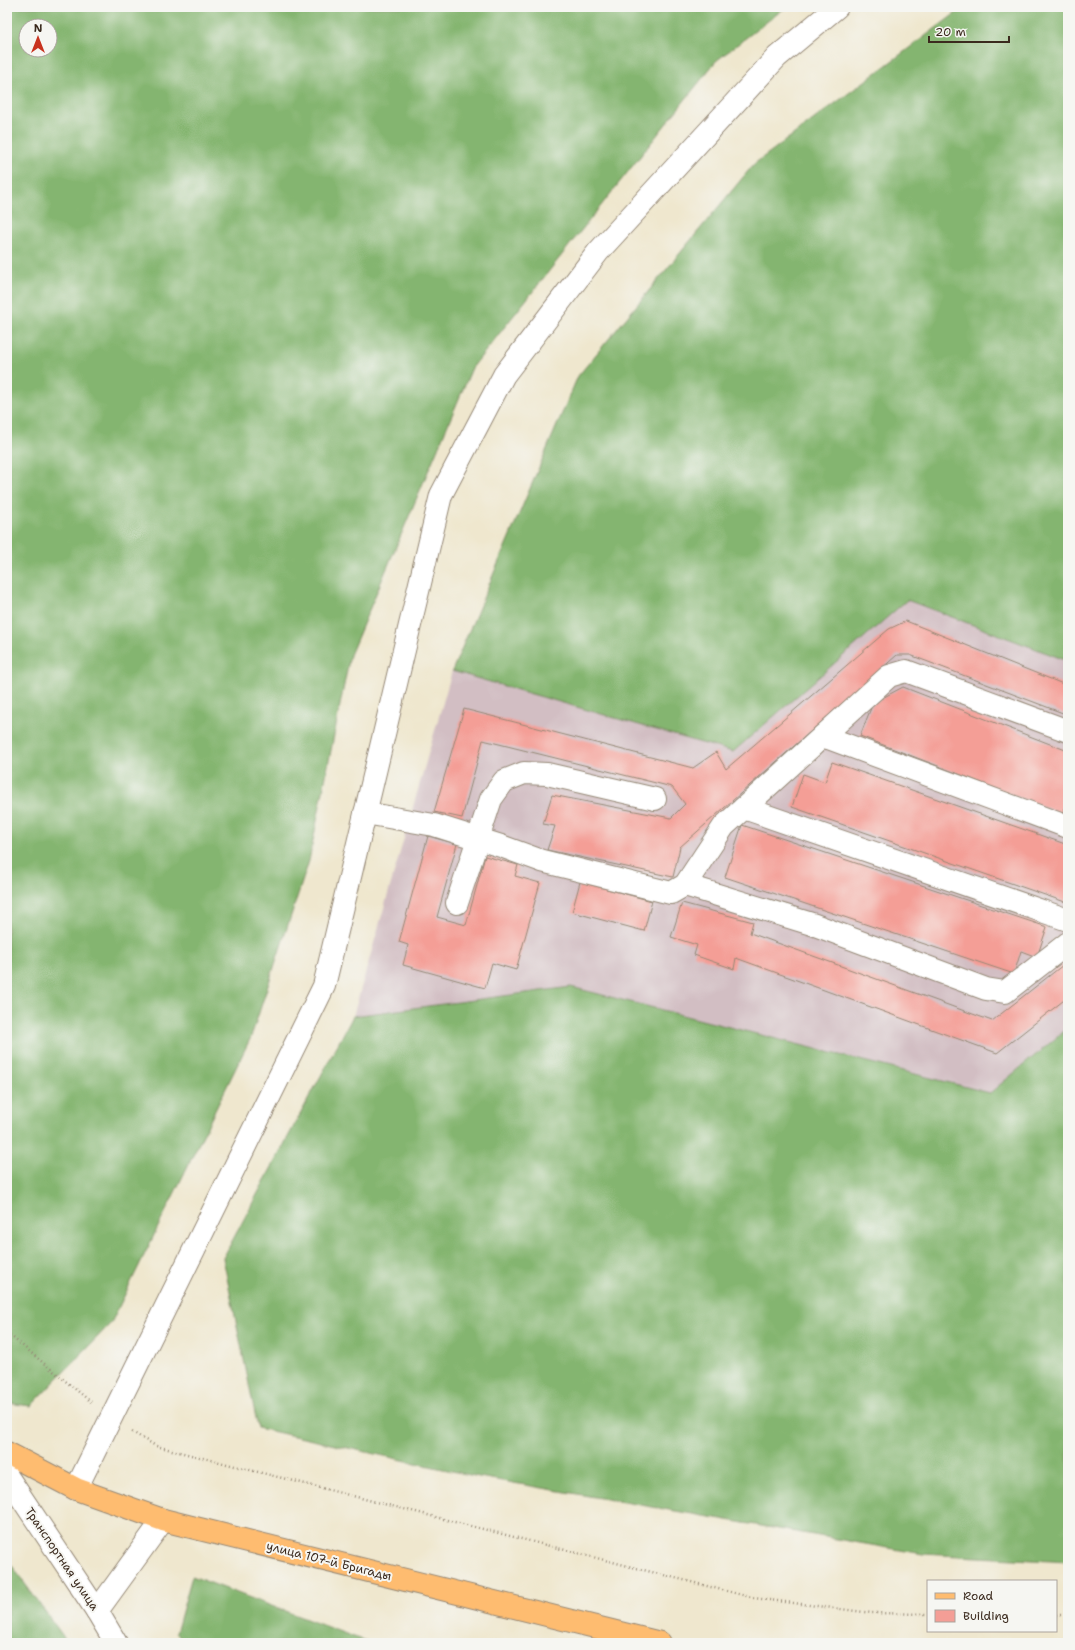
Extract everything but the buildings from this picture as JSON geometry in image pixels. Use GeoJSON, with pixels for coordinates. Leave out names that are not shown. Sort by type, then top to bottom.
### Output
{"type":"FeatureCollection","features":[{"type":"Feature","properties":{"kind":"main road","name":"улица 107-й Бригады"},"geometry":{"type":"LineString","coordinates":[[7,1453],[76,1489],[164,1520],[660,1643]]}},
{"type":"Feature","properties":{"kind":"street"},"geometry":{"type":"LineString","coordinates":[[76,1489],[324,986],[441,495],[504,375],[598,252],[777,57],[837,7]]}},
{"type":"Feature","properties":{"kind":"street"},"geometry":{"type":"LineString","coordinates":[[365,813],[434,825],[477,838],[542,861],[671,894],[685,884],[704,859],[724,826],[889,676],[906,671],[1068,731]]}},
{"type":"Feature","properties":{"kind":"street"},"geometry":{"type":"LineString","coordinates":[[823,736],[1068,827]]}},
{"type":"Feature","properties":{"kind":"street"},"geometry":{"type":"LineString","coordinates":[[457,903],[491,799],[504,781],[524,773],[547,774],[655,800]]}},
{"type":"Feature","properties":{"kind":"street"},"geometry":{"type":"LineString","coordinates":[[744,808],[1068,920]]}},
{"type":"Feature","properties":{"kind":"street"},"geometry":{"type":"LineString","coordinates":[[685,884],[815,925],[986,989],[1005,992],[1068,943]]}},
{"type":"Feature","properties":{"kind":"street","name":"Транспортная улица"},"geometry":{"type":"LineString","coordinates":[[7,1476],[97,1611],[116,1643]]}},
{"type":"Feature","properties":{"kind":"street"},"geometry":{"type":"LineString","coordinates":[[97,1611],[164,1520]]}},
{"type":"Feature","properties":{"kind":"path"},"geometry":{"type":"LineString","coordinates":[[7,1333],[110,1418],[156,1446],[754,1598],[872,1613],[927,1614]]}},
{"type":"Feature","properties":{"kind":"path"},"geometry":{"type":"LineString","coordinates":[[1057,1615],[1068,1615]]}},
{"type":"Feature","properties":{"kind":"shaded area"},"geometry":{"type":"Polygon","coordinates":[[[907,599],[1068,661],[1068,1028],[990,1093],[571,987],[353,1016],[452,671],[733,752],[907,599]]]}},
{"type":"Feature","properties":{"kind":"green space"},"geometry":{"type":"Polygon","coordinates":[[[7,7],[786,7],[716,61],[472,368],[350,655],[309,861],[251,1037],[111,1323],[31,1406],[7,1403],[7,7]]]}},
{"type":"Feature","properties":{"kind":"green space"},"geometry":{"type":"Polygon","coordinates":[[[964,7],[1068,7],[1068,661],[907,600],[733,752],[452,671],[578,376],[754,164],[964,7]]]}},
{"type":"Feature","properties":{"kind":"green space"},"geometry":{"type":"Polygon","coordinates":[[[571,987],[990,1093],[1068,1028],[1068,1562],[923,1554],[479,1477],[258,1428],[223,1258],[353,1016],[571,987]]]}},
{"type":"Feature","properties":{"kind":"green space"},"geometry":{"type":"Polygon","coordinates":[[[7,1559],[68,1643],[7,1643],[7,1559]]]}},
{"type":"Feature","properties":{"kind":"green space"},"geometry":{"type":"Polygon","coordinates":[[[192,1576],[373,1643],[185,1643],[176,1633],[192,1576]]]}}]}
